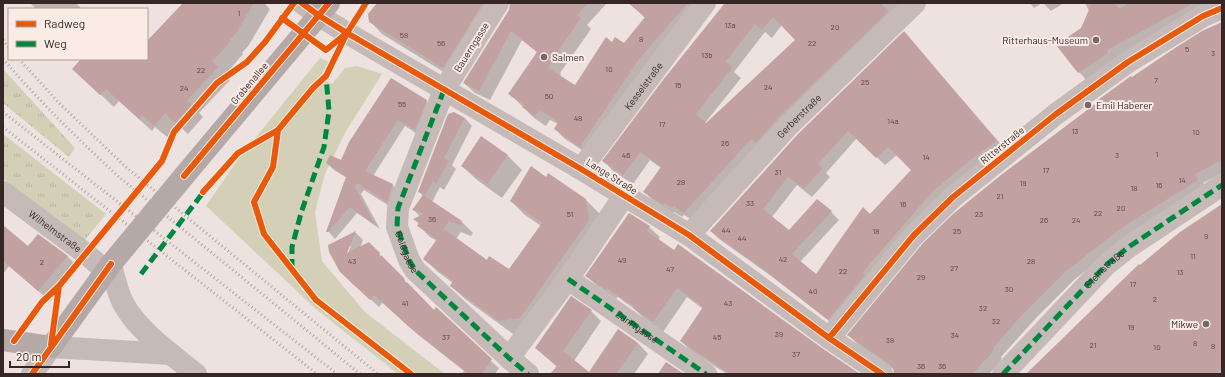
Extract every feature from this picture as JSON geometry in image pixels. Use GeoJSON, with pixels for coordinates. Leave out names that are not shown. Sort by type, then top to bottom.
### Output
{"type":"FeatureCollection","features":[{"type":"Feature","properties":{"kind":"main road","name":"Grabenallee"},"geometry":{"type":"LineString","coordinates":[[51,347],[109,267],[184,176],[316,7]]}},
{"type":"Feature","properties":{"kind":"main road"},"geometry":{"type":"LineString","coordinates":[[3,340],[51,347]]}},
{"type":"Feature","properties":{"kind":"street","name":"Bauerngasse"},"geometry":{"type":"LineString","coordinates":[[444,90],[498,3]]}},
{"type":"Feature","properties":{"kind":"street","name":"Kesselstraße"},"geometry":{"type":"LineString","coordinates":[[582,169],[705,3]]}},
{"type":"Feature","properties":{"kind":"street","name":"Gerberstraße"},"geometry":{"type":"LineString","coordinates":[[689,235],[790,125],[914,3]]}},
{"type":"Feature","properties":{"kind":"street","name":"Lange Straße"},"geometry":{"type":"LineString","coordinates":[[316,7],[347,33],[582,169],[689,235],[828,338],[882,374]]}},
{"type":"Feature","properties":{"kind":"street","name":"Ritterstraße"},"geometry":{"type":"LineString","coordinates":[[828,338],[914,236],[953,197],[1056,114],[1128,62],[1203,16],[1222,8]]}},
{"type":"Feature","properties":{"kind":"street","name":"Goldgasse"},"geometry":{"type":"LineString","coordinates":[[444,90],[398,208],[396,227],[409,260],[415,270],[528,374]]}},
{"type":"Feature","properties":{"kind":"street","name":"Steinstraße"},"geometry":{"type":"LineString","coordinates":[[1003,374],[1106,265],[1130,246],[1222,185]]}},
{"type":"Feature","properties":{"kind":"street","name":"Wilhelmstraße"},"geometry":{"type":"LineString","coordinates":[[3,192],[56,232],[109,267]]}},
{"type":"Feature","properties":{"kind":"street"},"geometry":{"type":"LineString","coordinates":[[509,358],[568,279],[624,196]]}},
{"type":"Feature","properties":{"kind":"street"},"geometry":{"type":"LineString","coordinates":[[109,267],[123,302],[130,313],[145,331],[196,374]]}},
{"type":"Feature","properties":{"kind":"street","name":"Zunftgasse"},"geometry":{"type":"LineString","coordinates":[[568,279],[706,374]]}},
{"type":"Feature","properties":{"kind":"street"},"geometry":{"type":"LineString","coordinates":[[32,374],[51,347],[171,354]]}},
{"type":"Feature","properties":{"kind":"green space"},"geometry":{"type":"Polygon","coordinates":[[[320,58],[329,62],[320,77],[332,84],[345,68],[357,66],[382,74],[345,133],[325,174],[315,212],[322,261],[365,312],[445,374],[398,374],[317,310],[206,206],[239,158],[320,58]]]}},
{"type":"Feature","properties":{"kind":"green space"},"geometry":{"type":"Polygon","coordinates":[[[3,69],[75,148],[69,157],[3,103],[3,69]]]}},
{"type":"Feature","properties":{"kind":"green space"},"geometry":{"type":"Polygon","coordinates":[[[3,134],[106,214],[84,241],[3,179],[3,134]]]}},
{"type":"Feature","properties":{"kind":"building"},"geometry":{"type":"Polygon","coordinates":[[[183,3],[254,3],[236,33],[230,40],[231,41],[212,62],[218,67],[187,101],[192,104],[175,123],[165,113],[154,126],[142,115],[139,119],[106,89],[100,95],[72,69],[80,60],[148,60],[148,40],[183,3]]]}},
{"type":"Feature","properties":{"kind":"building"},"geometry":{"type":"Polygon","coordinates":[[[377,3],[483,3],[443,68],[369,22],[368,14],[377,3]]]}},
{"type":"Feature","properties":{"kind":"building"},"geometry":{"type":"Polygon","coordinates":[[[510,3],[588,3],[577,15],[581,18],[548,68],[575,85],[606,37],[612,42],[615,37],[624,43],[645,17],[628,3],[688,3],[639,59],[580,147],[554,129],[558,122],[540,110],[535,116],[522,107],[524,105],[508,94],[537,52],[511,31],[479,91],[463,83],[509,10],[510,3]]]}},
{"type":"Feature","properties":{"kind":"building"},"geometry":{"type":"Polygon","coordinates":[[[725,3],[881,3],[888,12],[780,116],[756,143],[751,139],[684,213],[674,206],[672,208],[664,203],[663,205],[643,192],[661,167],[640,152],[623,175],[602,161],[663,80],[725,3]],[[773,17],[762,30],[755,24],[726,61],[732,68],[696,114],[706,123],[795,40],[773,17]]]}},
{"type":"Feature","properties":{"kind":"building","name":"Ritterhaus-Museum"},"geometry":{"type":"Polygon","coordinates":[[[1092,3],[1115,3],[1119,9],[1130,3],[1194,3],[1107,50],[1108,53],[1078,73],[1056,45],[1081,28],[1092,3]]]}},
{"type":"Feature","properties":{"kind":"building"},"geometry":{"type":"Polygon","coordinates":[[[1222,22],[1222,160],[1195,174],[1198,180],[1123,227],[1066,271],[1021,316],[993,348],[994,349],[990,355],[972,374],[894,374],[893,368],[889,364],[847,335],[923,243],[953,214],[1001,175],[1131,76],[1132,77],[1202,31],[1222,22]]]}},
{"type":"Feature","properties":{"kind":"building"},"geometry":{"type":"Polygon","coordinates":[[[904,31],[997,141],[974,157],[933,191],[862,273],[865,275],[828,320],[762,268],[710,231],[798,134],[904,31]],[[848,131],[818,164],[823,168],[804,189],[788,177],[763,209],[789,230],[817,199],[832,211],[792,254],[816,274],[863,207],[870,214],[911,170],[888,147],[876,158],[848,131]]]}},
{"type":"Feature","properties":{"kind":"building"},"geometry":{"type":"Polygon","coordinates":[[[391,78],[427,100],[415,130],[398,120],[365,171],[393,184],[387,202],[357,183],[355,187],[375,225],[350,207],[328,232],[326,232],[346,177],[326,163],[330,155],[341,160],[349,142],[391,78]]]}},
{"type":"Feature","properties":{"kind":"building"},"geometry":{"type":"Polygon","coordinates":[[[454,112],[465,118],[444,158],[449,161],[436,184],[433,181],[425,195],[418,192],[448,114],[454,112]]]}},
{"type":"Feature","properties":{"kind":"building"},"geometry":{"type":"Polygon","coordinates":[[[481,136],[508,155],[487,184],[461,166],[481,136]]]}},
{"type":"Feature","properties":{"kind":"building"},"geometry":{"type":"Polygon","coordinates":[[[531,166],[546,177],[548,173],[586,199],[589,220],[520,318],[499,321],[450,286],[453,281],[423,259],[444,229],[487,260],[489,256],[509,269],[542,223],[510,201],[531,166]]]}},
{"type":"Feature","properties":{"kind":"building"},"geometry":{"type":"Polygon","coordinates":[[[423,195],[462,221],[460,225],[449,221],[437,239],[417,226],[419,223],[413,219],[424,214],[412,210],[423,195]]]}},
{"type":"Feature","properties":{"kind":"building"},"geometry":{"type":"Polygon","coordinates":[[[1222,204],[1222,368],[1216,374],[1026,374],[1139,264],[1140,265],[1180,232],[1222,204]]]}},
{"type":"Feature","properties":{"kind":"building"},"geometry":{"type":"Polygon","coordinates":[[[629,213],[650,226],[647,231],[674,250],[678,244],[860,374],[730,374],[680,341],[703,307],[677,288],[653,322],[633,308],[634,306],[607,288],[606,290],[585,276],[629,213]]]}},
{"type":"Feature","properties":{"kind":"building"},"geometry":{"type":"Polygon","coordinates":[[[3,225],[28,246],[38,234],[68,256],[38,291],[3,261],[3,225]]]}},
{"type":"Feature","properties":{"kind":"building"},"geometry":{"type":"Polygon","coordinates":[[[356,231],[347,253],[369,242],[380,253],[378,260],[381,255],[404,278],[406,284],[407,282],[434,310],[436,307],[492,359],[482,374],[469,374],[408,326],[374,295],[370,300],[340,272],[329,252],[328,245],[356,231]]]}},
{"type":"Feature","properties":{"kind":"building"},"geometry":{"type":"Polygon","coordinates":[[[571,296],[592,310],[563,351],[589,372],[618,329],[638,343],[616,374],[550,374],[557,366],[535,348],[571,296]]]}},
{"type":"Feature","properties":{"kind":"building"},"geometry":{"type":"Polygon","coordinates":[[[666,362],[684,374],[658,374],[666,362]]]}},
{"type":"Feature","properties":{"kind":"railway"},"geometry":{"type":"LineString","coordinates":[[3,40],[8,47]]}},
{"type":"Feature","properties":{"kind":"railway"},"geometry":{"type":"LineString","coordinates":[[3,59],[60,120],[119,177],[360,374]]}},
{"type":"Feature","properties":{"kind":"railway"},"geometry":{"type":"LineString","coordinates":[[20,60],[60,104],[127,168],[378,374]]}},
{"type":"Feature","properties":{"kind":"railway"},"geometry":{"type":"LineString","coordinates":[[3,112],[337,374]]}},
{"type":"Feature","properties":{"kind":"railway"},"geometry":{"type":"LineString","coordinates":[[3,127],[317,374]]}},
{"type":"Feature","properties":{"kind":"marked path"},"geometry":{"type":"LineString","coordinates":[[292,269],[292,247],[301,213],[324,147],[329,111],[326,76]]}},
{"type":"Feature","properties":{"kind":"marked path"},"geometry":{"type":"LineString","coordinates":[[444,90],[398,208],[397,227],[409,260],[415,270],[528,374]]}},
{"type":"Feature","properties":{"kind":"marked path"},"geometry":{"type":"LineString","coordinates":[[1003,374],[1106,265],[1130,246],[1222,185]]}},
{"type":"Feature","properties":{"kind":"marked path"},"geometry":{"type":"LineString","coordinates":[[141,274],[205,190]]}},
{"type":"Feature","properties":{"kind":"marked path"},"geometry":{"type":"LineString","coordinates":[[568,279],[706,374]]}},
{"type":"Feature","properties":{"kind":"cycle path"},"geometry":{"type":"LineString","coordinates":[[14,341],[42,302],[59,286],[162,161],[174,132],[217,83],[247,62],[265,42],[294,3]]}},
{"type":"Feature","properties":{"kind":"cycle path"},"geometry":{"type":"LineString","coordinates":[[302,3],[347,33],[581,169],[689,235],[829,338],[882,374]]}},
{"type":"Feature","properties":{"kind":"cycle path"},"geometry":{"type":"LineString","coordinates":[[184,176],[329,3]]}},
{"type":"Feature","properties":{"kind":"cycle path"},"geometry":{"type":"LineString","coordinates":[[366,3],[347,33],[326,76],[313,88],[278,130],[273,167],[254,202],[264,234],[316,300],[411,374]]}},
{"type":"Feature","properties":{"kind":"cycle path"},"geometry":{"type":"LineString","coordinates":[[829,338],[914,235],[953,197],[1056,114],[1128,62],[1203,16],[1222,8]]}},
{"type":"Feature","properties":{"kind":"cycle path"},"geometry":{"type":"LineString","coordinates":[[282,18],[326,50],[343,36]]}},
{"type":"Feature","properties":{"kind":"cycle path"},"geometry":{"type":"LineString","coordinates":[[203,192],[238,153],[278,130]]}},
{"type":"Feature","properties":{"kind":"cycle path"},"geometry":{"type":"LineString","coordinates":[[32,374],[111,264]]}},
{"type":"Feature","properties":{"kind":"cycle path"},"geometry":{"type":"LineString","coordinates":[[51,345],[59,286]]}},
{"type":"Feature","properties":{"kind":"place","name":"Ritterhaus-Museum"},"geometry":{"type":"Point","coordinates":[1096,40]}},
{"type":"Feature","properties":{"kind":"place","name":"Salmen"},"geometry":{"type":"Point","coordinates":[544,57]}},
{"type":"Feature","properties":{"kind":"place","name":"Emil Haberer"},"geometry":{"type":"Point","coordinates":[1088,105]}},
{"type":"Feature","properties":{"kind":"place","name":"Mikwe"},"geometry":{"type":"Point","coordinates":[1206,324]}}]}
